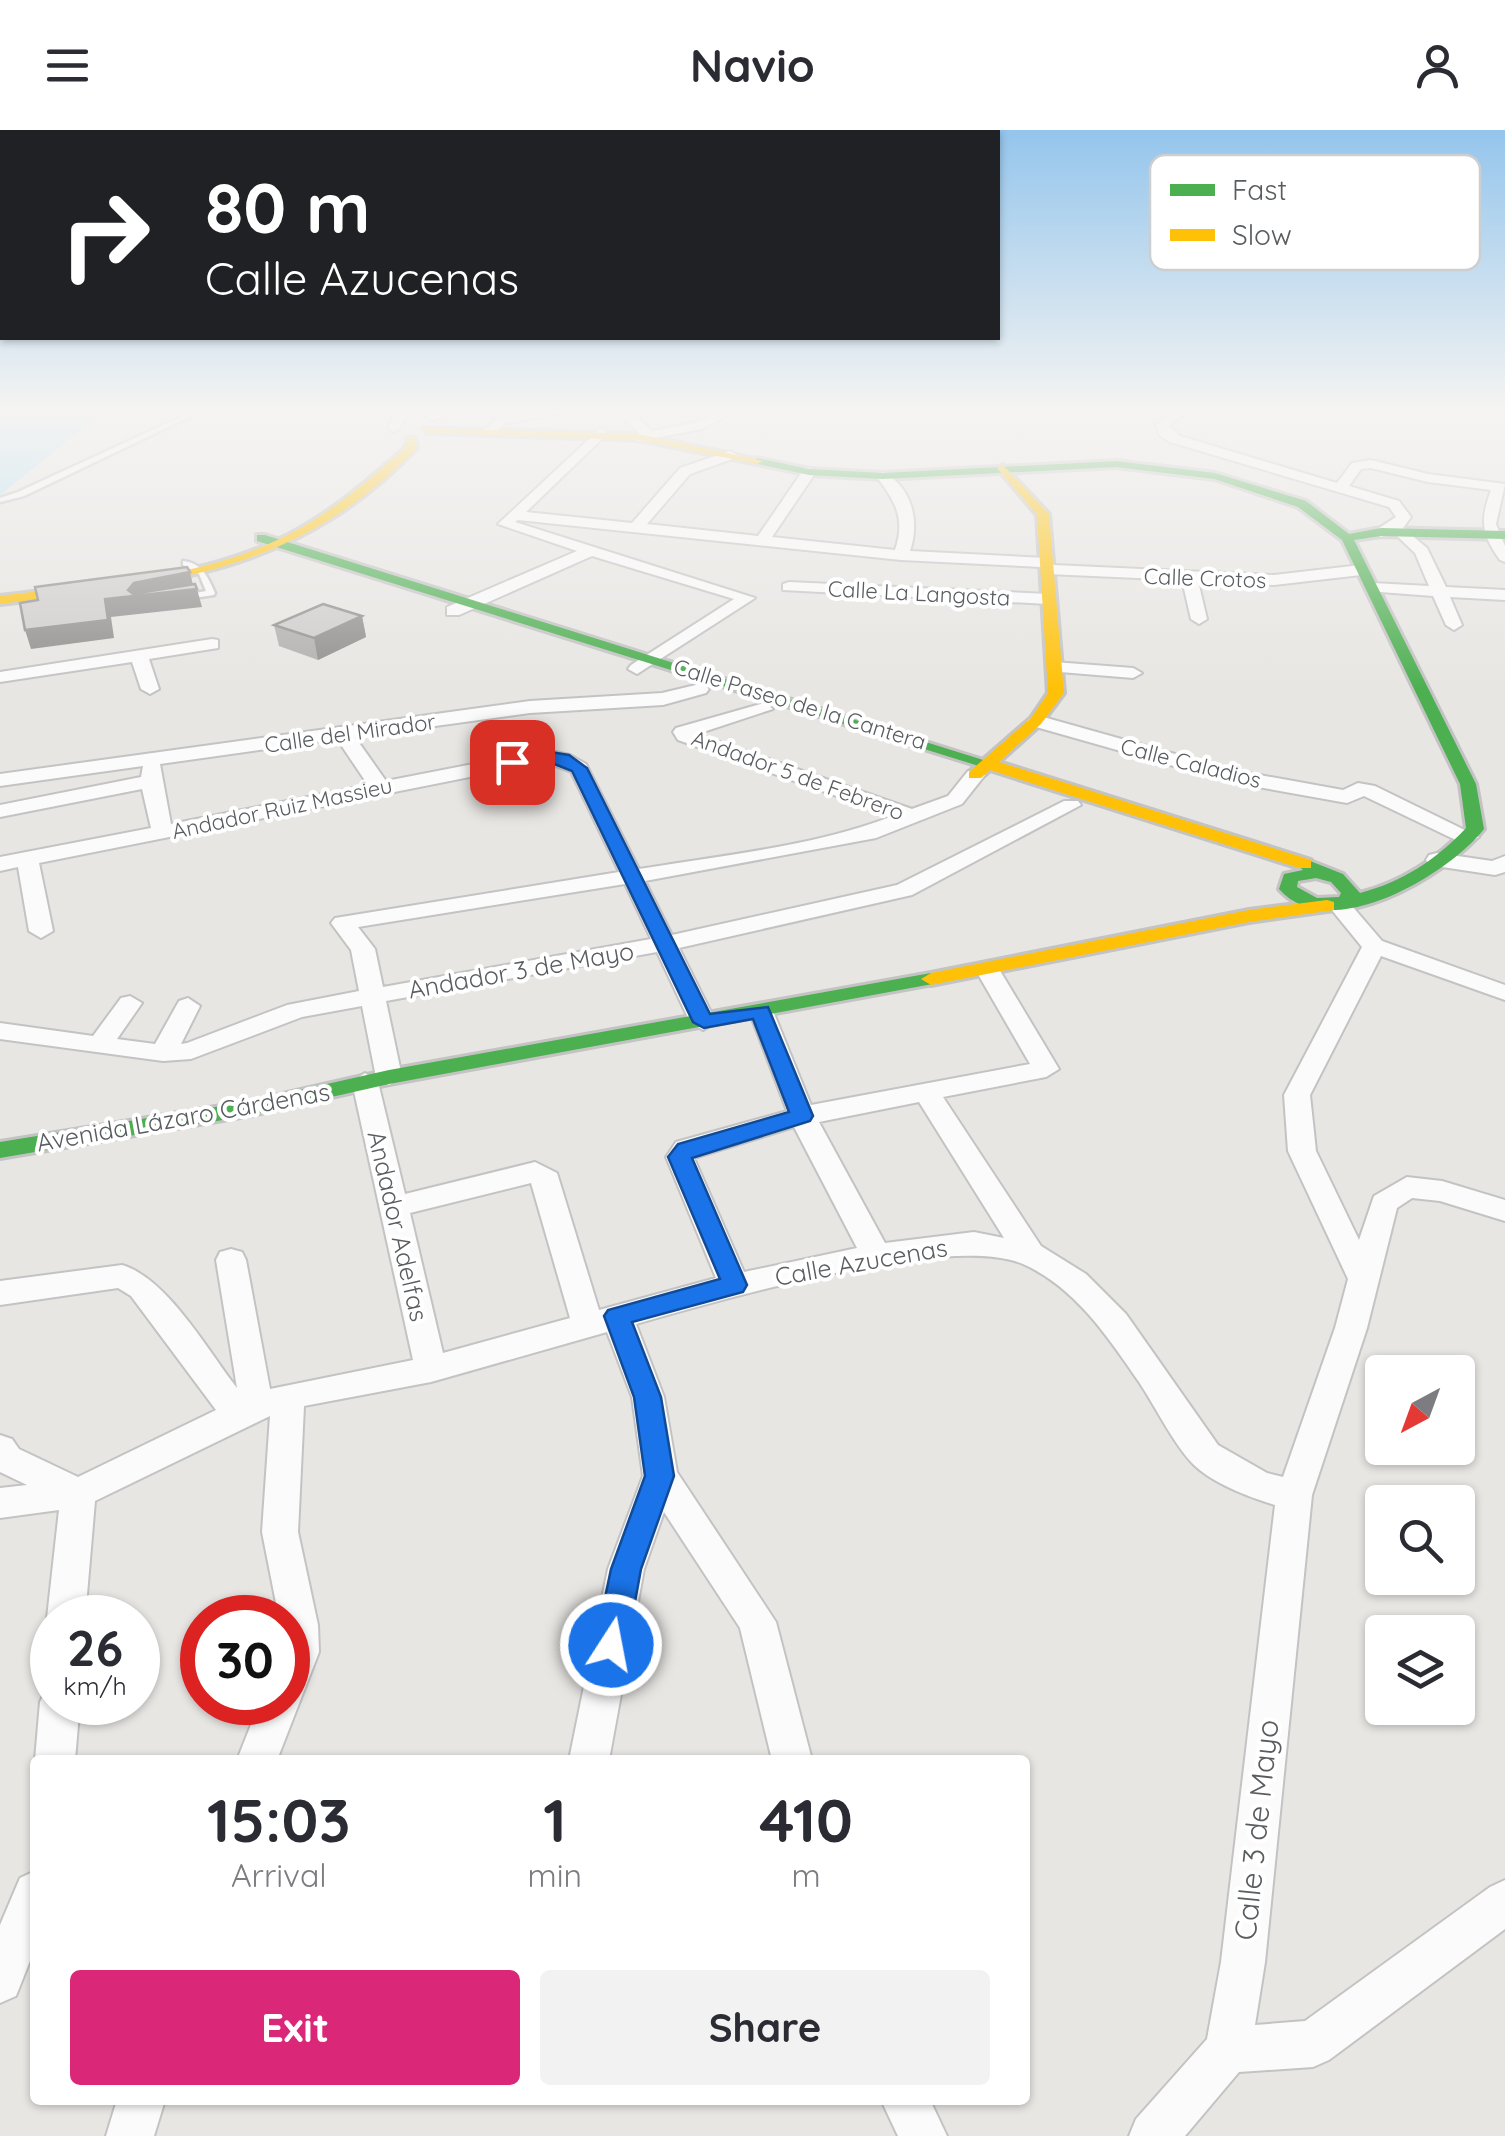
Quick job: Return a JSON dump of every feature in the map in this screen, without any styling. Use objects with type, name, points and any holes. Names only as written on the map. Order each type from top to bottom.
[{"type":"street","points":[[260,544],[323,503]]},
{"type":"street","points":[[0,600],[195,568],[326,515],[344,503]]},
{"type":"street","points":[[526,503],[506,520],[510,528],[747,598],[645,664]]},
{"type":"street","points":[[636,528],[658,503]]},
{"type":"street","points":[[763,540],[788,503]]},
{"type":"street","points":[[901,503],[909,514],[910,530],[901,555]]},
{"type":"street","points":[[704,1022],[632,876],[754,857],[868,833],[956,800],[981,769],[1036,721],[1056,693],[1043,514],[1033,503]]},
{"type":"street","points":[[1298,503],[1347,538],[1468,784],[1475,829],[1451,854]]},
{"type":"street","points":[[1390,503],[1404,518],[1391,532]]},
{"type":"street","points":[[1495,503],[1487,522],[1497,534],[1505,557]]},
{"type":"street","name":"Calle Crotos","points":[[514,514],[901,555],[1190,579],[1367,579],[1441,592],[1505,596]]},
{"type":"street","points":[[326,515],[318,538],[327,552],[350,572]]},
{"type":"street","points":[[1391,532],[1422,551],[1454,625]]},
{"type":"street","points":[[1347,538],[1391,532],[1497,534]]},
{"type":"street","name":"Calle Paseo de la Cantera","points":[[260,544],[981,769],[1071,806],[1240,858],[1303,900],[1337,897]]},
{"type":"street","points":[[462,607],[586,552]]},
{"type":"street","points":[[0,591],[195,568],[350,572]]},
{"type":"street","points":[[1190,579],[1199,619]]},
{"type":"street","name":"Calle La Langosta","points":[[790,587],[1048,599]]},
{"type":"street","points":[[0,677],[212,644]]},
{"type":"street","points":[[138,656],[150,689]]},
{"type":"street","name":"Calle Paseo de la Cantera","points":[[645,664],[700,689],[764,709],[1296,860],[1337,897]]},
{"type":"street","points":[[1054,667],[1133,672]]},
{"type":"street","name":"Calle del Mirador","points":[[0,780],[530,707],[663,699],[700,689]]},
{"type":"street","name":"Andador 5 de Febrero","points":[[764,709],[683,732],[914,818]]},
{"type":"street","name":"Calle Caladios","points":[[1036,721],[1230,776],[1347,797],[1358,788],[1380,794],[1451,854]]},
{"type":"street","points":[[344,735],[380,788]]},
{"type":"street","name":"Andador Ruiz Massieu","points":[[0,864],[544,756],[563,758],[579,768],[632,876]]},
{"type":"street","points":[[153,758],[150,781],[164,834]]},
{"type":"street","points":[[0,811],[150,781]]},
{"type":"street","name":"Andador 3 de Mayo","points":[[0,1032],[162,1052],[191,1051],[296,1010],[665,944],[904,890],[1071,806]]},
{"type":"street","points":[[1296,860],[1373,870],[1451,854],[1495,868],[1505,864]]},
{"type":"street","name":"Avenida Lázaro Cárdenas","points":[[0,1150],[252,1108],[377,1080],[986,969],[1337,897],[1378,897],[1451,854]]},
{"type":"street","points":[[27,859],[42,930]]},
{"type":"street","name":"Andador Adelfas","points":[[431,1369],[394,1207],[377,1080],[372,997],[363,949],[343,923],[632,876]]},
{"type":"street","points":[[1248,916],[1265,909],[1278,885]]},
{"type":"street","points":[[1337,897],[1374,946],[1505,993]]},
{"type":"street","points":[[1363,1278],[1302,1151],[1298,1095],[1374,946]]},
{"type":"street","points":[[734,1285],[680,1157],[686,1149],[802,1116],[1046,1069],[986,969]]},
{"type":"street","points":[[100,1044],[130,1003]]},
{"type":"street","points":[[162,1052],[188,1006]]},
{"type":"street","points":[[760,1011],[802,1116],[876,1255]]},
{"type":"street","points":[[925,1091],[1030,1254]]},
{"type":"street","points":[[394,1207],[535,1172],[547,1180],[602,1320],[648,1397],[660,1476],[757,1622],[791,1755]]},
{"type":"street","points":[[1294,1495],[1350,1328],[1384,1203],[1407,1187],[1442,1191],[1505,1212]]},
{"type":"street","name":"Calle Azucenas","points":[[0,1502],[78,1493],[261,1406],[431,1369],[734,1285],[876,1255],[974,1243],[1030,1254],[1075,1282],[1115,1322],[1206,1455],[1258,1485],[1294,1495]]},
{"type":"street","points":[[231,1260],[261,1406],[293,1595]]},
{"type":"street","points":[[0,1293],[122,1276],[142,1288],[261,1406]]},
{"type":"street","points":[[0,1449],[7,1458],[78,1493],[68,1595]]},
{"type":"street","points":[[590,1755],[626,1569],[660,1476]]},
{"type":"street","name":"Calle 3 de Mayo","points":[[1228,2050],[1243,1962],[1294,1495]]},
{"type":"street","points":[[55,1755],[58,1725]]},
{"type":"street","points":[[258,1755],[270,1725]]},
{"type":"street","points":[[1153,2136],[1228,2050],[1314,2044],[1505,1902]]},
{"type":"street","points":[[0,1980],[30,1905]]},
{"type":"street","points":[[130,2136],[140,2105]]},
{"type":"street","points":[[908,2105],[923,2136]]},
{"type":"lane","points":[[175,600],[210,594],[195,568]]},
{"type":"building","points":[[187,567],[190,572],[134,583],[128,590],[133,594],[195,584],[197,589],[105,599],[108,620],[25,630],[20,603],[38,600],[35,587]]},
{"type":"building","points":[[323,604],[362,616],[314,638],[274,625]]},
{"type":"traffic: fast","points":[[1298,503],[1347,538],[1468,784],[1475,829],[1418,877],[1385,892],[1347,901]]},
{"type":"traffic: fast","points":[[1347,538],[1381,532],[1505,535]]},
{"type":"traffic: fast","points":[[261,538],[988,764]]},
{"type":"traffic: fast","points":[[1305,864],[1337,878],[1351,892],[1347,901],[1339,903],[1302,899],[1288,889],[1290,878],[1316,872],[1337,878]]},
{"type":"traffic: fast","points":[[0,1150],[252,1108],[389,1077],[931,979]]},
{"type":"traffic: slow","points":[[0,600],[152,580],[226,563],[297,535],[346,503]]},
{"type":"traffic: slow","points":[[975,775],[1036,721],[1056,693],[1043,514],[1033,503]]},
{"type":"traffic: slow","points":[[988,764],[1305,864]]},
{"type":"traffic: slow","points":[[931,979],[1249,916],[1327,906]]},
{"type":"route","points":[[512,762],[544,756],[563,758],[579,768],[704,1022],[760,1011],[802,1116],[686,1149],[680,1157],[734,1285],[617,1316],[648,1397],[660,1476],[626,1569],[611,1645]]}]
